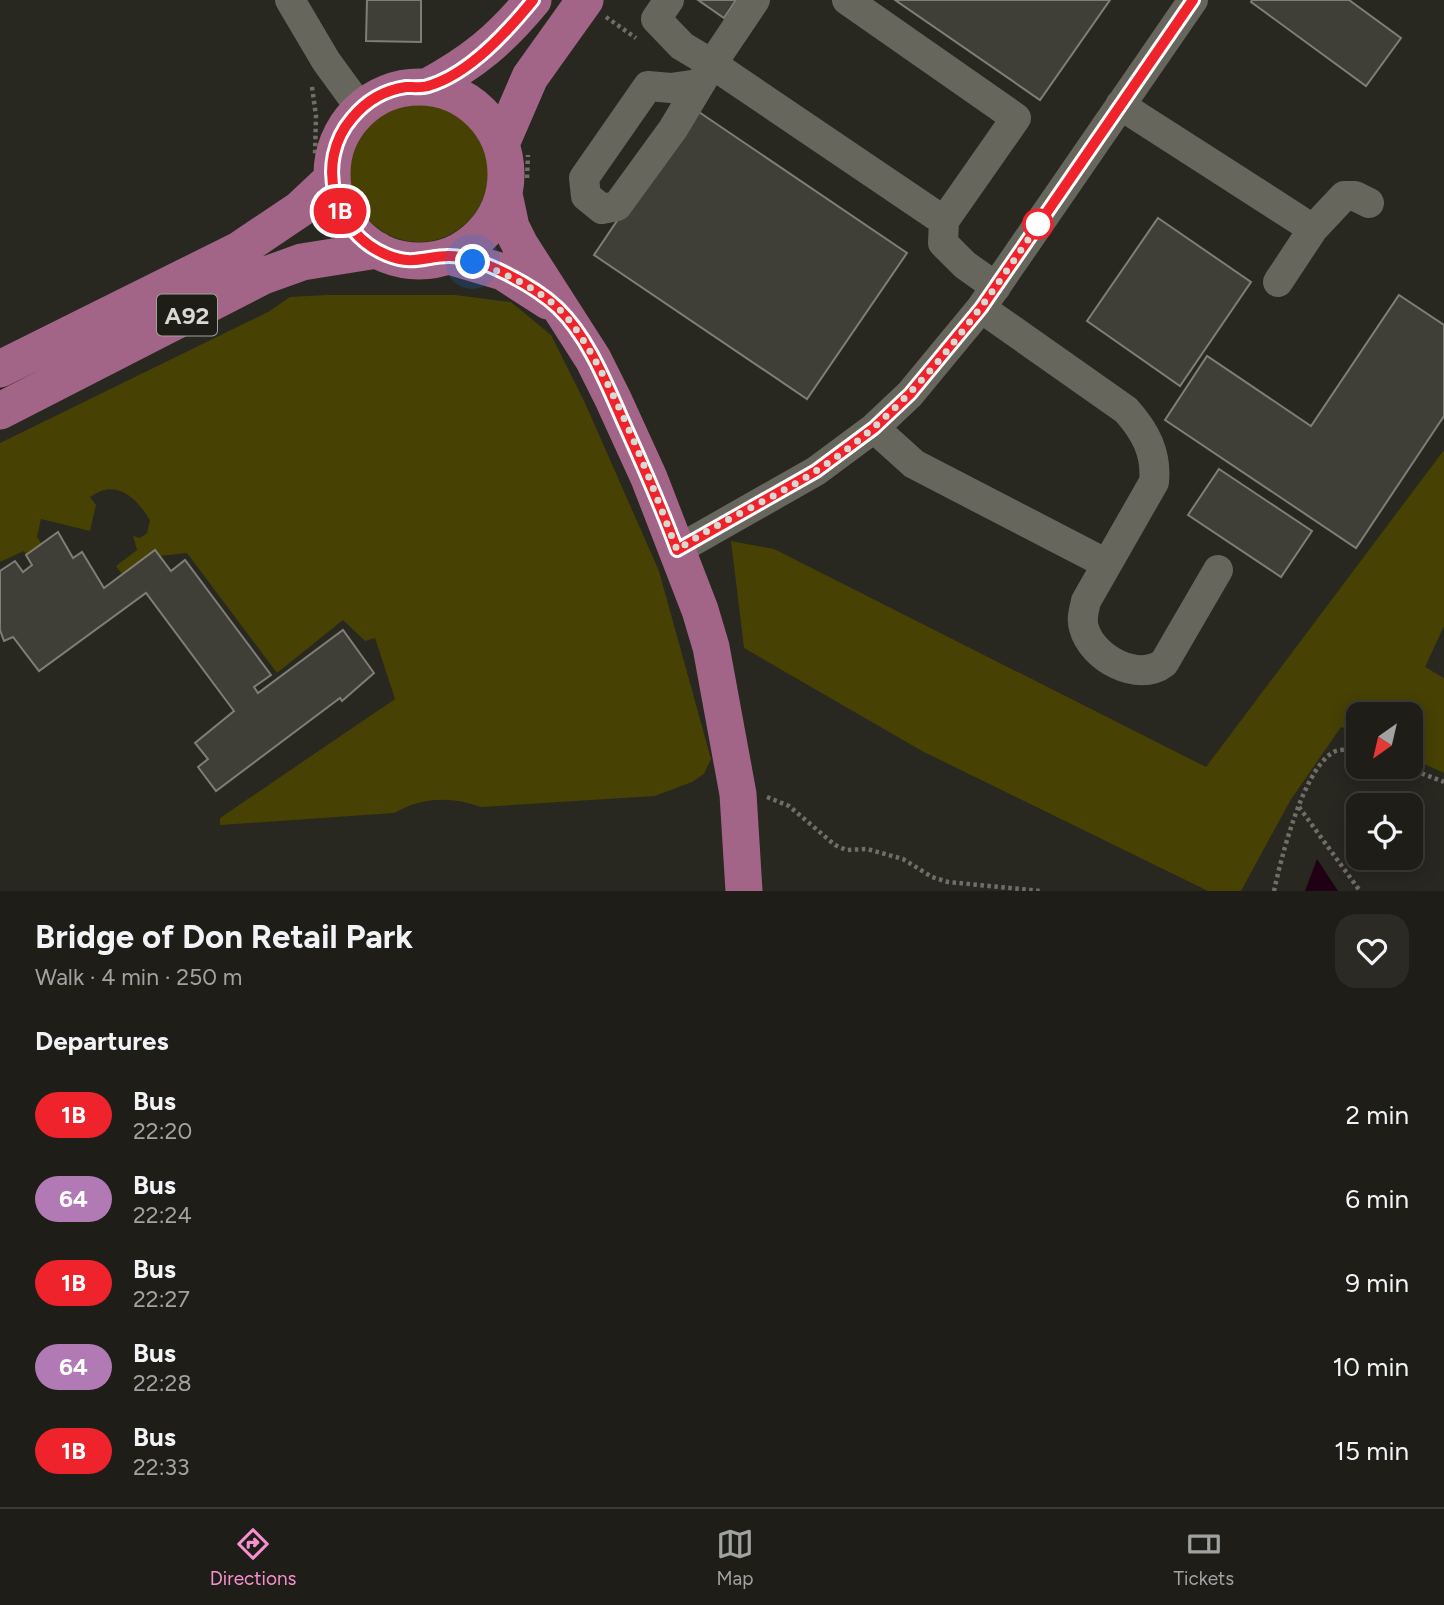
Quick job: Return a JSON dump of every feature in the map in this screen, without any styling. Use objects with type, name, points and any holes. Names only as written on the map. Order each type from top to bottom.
[{"type":"main road","name":"A92","points":[[427,87],[489,49],[533,0]]},
{"type":"main road","points":[[515,147],[530,76],[598,12]]},
{"type":"main road","name":"A92","points":[[0,369],[239,250],[300,209],[319,170],[361,108],[391,91],[427,87],[451,92],[472,104],[515,147],[506,169],[516,191],[474,242],[449,256],[412,261],[377,250],[359,237],[345,220],[319,170]]},
{"type":"main road","points":[[516,191],[511,227],[557,307],[593,359],[613,398],[677,550],[711,648],[738,794],[744,891]]},
{"type":"main road","name":"A92","points":[[0,411],[263,276],[302,262],[377,250]]},
{"type":"main road","points":[[449,256],[503,272],[557,307]]},
{"type":"street","points":[[290,0],[326,61],[361,108]]},
{"type":"street","points":[[668,0],[656,19],[705,74],[944,221]]},
{"type":"street","points":[[705,74],[755,0]]},
{"type":"street","points":[[847,0],[1016,118],[944,221],[943,243],[965,265],[989,297],[1126,410],[1141,427],[1153,458],[1154,482],[1086,601],[1082,615],[1084,630],[1092,644],[1126,669],[1142,672],[1155,670],[1164,663],[1218,570]]},
{"type":"street","points":[[677,550],[816,471],[874,428],[943,358],[989,297],[1193,0]]},
{"type":"street","points":[[1120,105],[1313,229]]},
{"type":"street","points":[[1278,282],[1313,229],[1344,196],[1355,196],[1369,203]]},
{"type":"street","points":[[874,428],[914,464],[1107,564]]},
{"type":"path","points":[[319,170],[316,116],[308,66],[326,61]]},
{"type":"path","points":[[515,147],[516,191]]},
{"type":"path","points":[[1273,891],[1286,839],[1315,772],[1332,753],[1346,750]]},
{"type":"path","points":[[1423,774],[1444,782]]},
{"type":"path","points":[[738,794],[772,797],[789,806],[835,845],[846,850],[867,849],[903,859],[932,877],[948,882],[1041,891]]},
{"type":"path","points":[[1299,806],[1360,891]]},
{"type":"shaded area","points":[[419,104],[445,110],[467,125],[482,147],[488,173],[482,199],[467,221],[445,236],[419,242],[393,236],[371,221],[356,199],[350,173],[356,147],[371,125],[393,110]]},
{"type":"shaded area","points":[[455,295],[511,302],[551,335],[585,403],[659,571],[711,759],[704,774],[692,782],[655,796],[481,807],[459,801],[437,800],[415,804],[394,813],[220,825],[220,818],[395,699],[375,638],[365,641],[343,620],[277,673],[187,553],[159,556],[155,550],[122,574],[116,566],[137,550],[133,536],[140,538],[147,533],[150,520],[132,498],[117,490],[100,491],[90,497],[96,505],[90,531],[41,519],[37,537],[42,544],[26,555],[24,551],[0,562],[0,443],[268,312],[290,297]]},
{"type":"shaded area","points":[[1444,450],[1444,626],[1425,667],[1444,678],[1444,773],[1423,763],[1423,702],[1346,702],[1346,729],[1341,727],[1290,801],[1241,891],[1208,891],[922,751],[744,648],[731,541],[774,549],[1206,767]]},
{"type":"shaded area","points":[[1317,859],[1338,891],[1305,891]]},
{"type":"building","points":[[367,0],[421,0],[421,42],[366,41]]},
{"type":"building","points":[[698,0],[736,0],[724,18]]},
{"type":"building","points":[[895,0],[1110,0],[1040,100]]},
{"type":"building","points":[[1349,0],[1401,38],[1366,86],[1251,2]]},
{"type":"building","points":[[693,108],[907,253],[807,399],[594,255]]},
{"type":"building","points":[[1158,218],[1251,282],[1180,386],[1087,321]]},
{"type":"building","points":[[1399,295],[1444,325],[1444,416],[1356,548],[1165,420],[1207,356],[1311,426]]},
{"type":"building","points":[[1219,469],[1312,531],[1281,577],[1188,515]]},
{"type":"building","points":[[58,532],[73,558],[82,552],[104,588],[155,550],[171,571],[185,560],[271,675],[254,687],[258,693],[343,630],[374,673],[342,701],[340,698],[216,791],[198,767],[208,759],[195,743],[234,711],[146,593],[39,671],[13,637],[4,641],[0,630],[0,571],[15,561],[23,572],[32,565],[26,555]]},
{"type":"bus line","name":"1B","points":[[533,0],[489,49],[463,67],[427,87],[415,86],[391,91],[361,108],[338,140],[332,166],[334,193],[338,207],[354,232],[377,250],[412,261],[449,256],[473,262],[503,272],[557,307],[574,328],[613,398],[649,478],[677,550],[816,471],[874,428],[910,394],[965,331],[1193,0]]},
{"type":"route","points":[[473,262],[503,272],[521,282],[557,307],[574,328],[613,398],[649,478],[677,550],[816,471],[874,428],[910,394],[965,331],[1042,219],[1038,224]]}]
